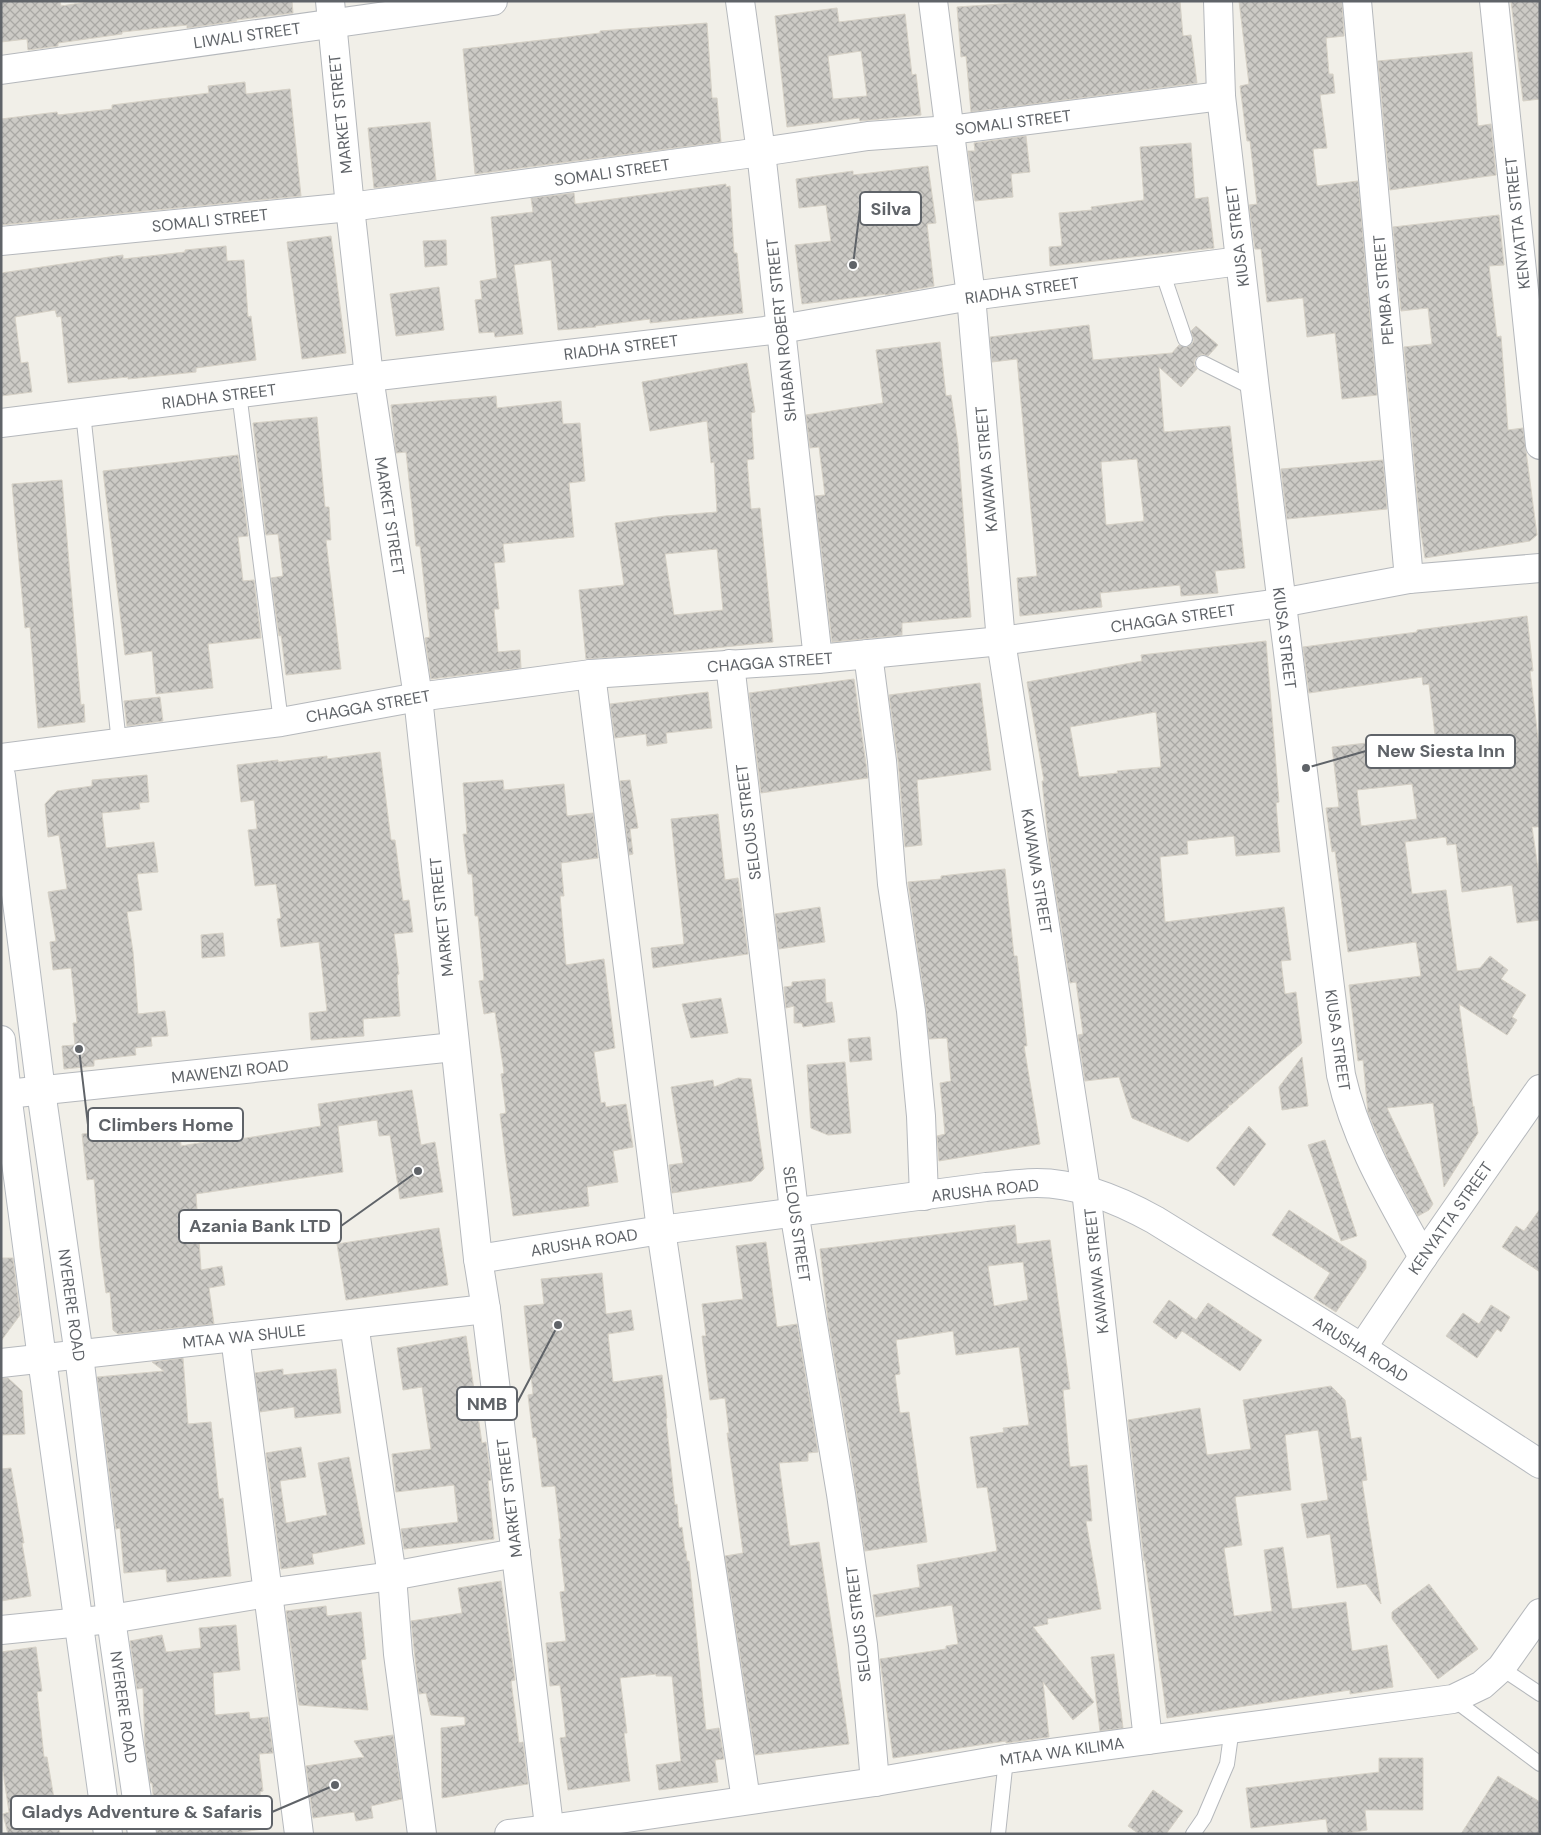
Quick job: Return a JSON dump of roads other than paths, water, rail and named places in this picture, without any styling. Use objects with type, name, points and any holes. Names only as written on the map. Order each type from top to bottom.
[{"type":"street","name":"LIWALI STREET","points":[[1,70],[330,12],[493,1]]},
{"type":"street","name":"SHABAN ROBERT STREET","points":[[740,1],[761,152],[818,659]]},
{"type":"street","name":"KAWAWA STREET","points":[[933,1],[971,296],[1001,642],[1086,1190],[1148,1740]]},
{"type":"street","name":"KIUSA STREET","points":[[1218,1],[1221,96],[1281,603],[1341,1075],[1348,1103],[1372,1165],[1423,1257]]},
{"type":"street","name":"PEMBA STREET","points":[[1357,1],[1409,579]]},
{"type":"street","name":"KENYATTA STREET","points":[[1494,1],[1540,445]]},
{"type":"street","name":"MARKET STREET","points":[[330,12],[369,377],[418,696],[478,1259],[486,1309],[550,1832]]},
{"type":"street","name":"SOMALI STREET","points":[[1,241],[350,207],[868,136],[950,130],[1221,96]]},
{"type":"street","name":"RIADHA STREET","points":[[1,424],[369,377],[781,329],[971,296],[1240,261]]},
{"type":"street","name":"CHAGGA STREET","points":[[1,758],[281,722],[418,696],[591,674],[818,659],[1001,642],[1281,603],[1409,579],[1540,568]]},
{"type":"street","points":[[868,654],[882,761],[892,884],[911,1011],[921,1116],[924,1196]]},
{"type":"street","name":"SELOUS STREET","points":[[730,664],[794,1211],[842,1494],[862,1645],[875,1782]]},
{"type":"street","points":[[591,674],[661,1230],[746,1800]]},
{"type":"street","name":"NYERERE ROAD","points":[[1,776],[4,825],[79,1354],[111,1619],[142,1834]]},
{"type":"street","name":"NYERERE ROAD","points":[[1,1040],[42,1359],[108,1834]]},
{"type":"street","name":"MAWENZI ROAD","points":[[7,1094],[454,1047]]},
{"type":"street","name":"KENYATTA STREET","points":[[1362,1348],[1540,1090]]},
{"type":"street","name":"ARUSHA ROAD","points":[[478,1259],[794,1211],[986,1187],[1037,1183],[1086,1190],[1134,1208],[1155,1220],[1362,1348],[1540,1464]]},
{"type":"street","name":"MTAA WA SHULE","points":[[1,1363],[486,1309]]},
{"type":"street","points":[[354,1324],[392,1576],[398,1654],[422,1834]]},
{"type":"street","points":[[235,1337],[299,1834]]},
{"type":"street","points":[[1,1630],[111,1619],[267,1593],[392,1576],[516,1553]]},
{"type":"street","name":"MTAA WA KILIMA","points":[[509,1834],[550,1832],[746,1800],[875,1782],[1006,1758],[1453,1699],[1482,1684],[1501,1668],[1540,1614]]},
{"type":"lane","points":[[1162,272],[1184,339]]},
{"type":"lane","points":[[1202,362],[1255,390]]},
{"type":"lane","points":[[239,393],[281,722]]},
{"type":"lane","points":[[83,413],[119,743]]},
{"type":"lane","points":[[1501,1668],[1540,1694]]},
{"type":"lane","points":[[1453,1699],[1540,1764]]},
{"type":"lane","points":[[1193,1834],[1204,1818],[1227,1764],[1232,1728]]},
{"type":"lane","points":[[998,1834],[1006,1758]]},
{"type":"place","name":"Silva","points":[[853,265]]},
{"type":"place","name":"New Siesta Inn","points":[[1306,768]]},
{"type":"place","name":"Climbers Home","points":[[79,1049]]},
{"type":"place","name":"Azania Bank LTD","points":[[418,1171]]},
{"type":"place","name":"NMB","points":[[558,1325]]},
{"type":"place","name":"Gladys Adventure & Safaris","points":[[335,1785]]}]
